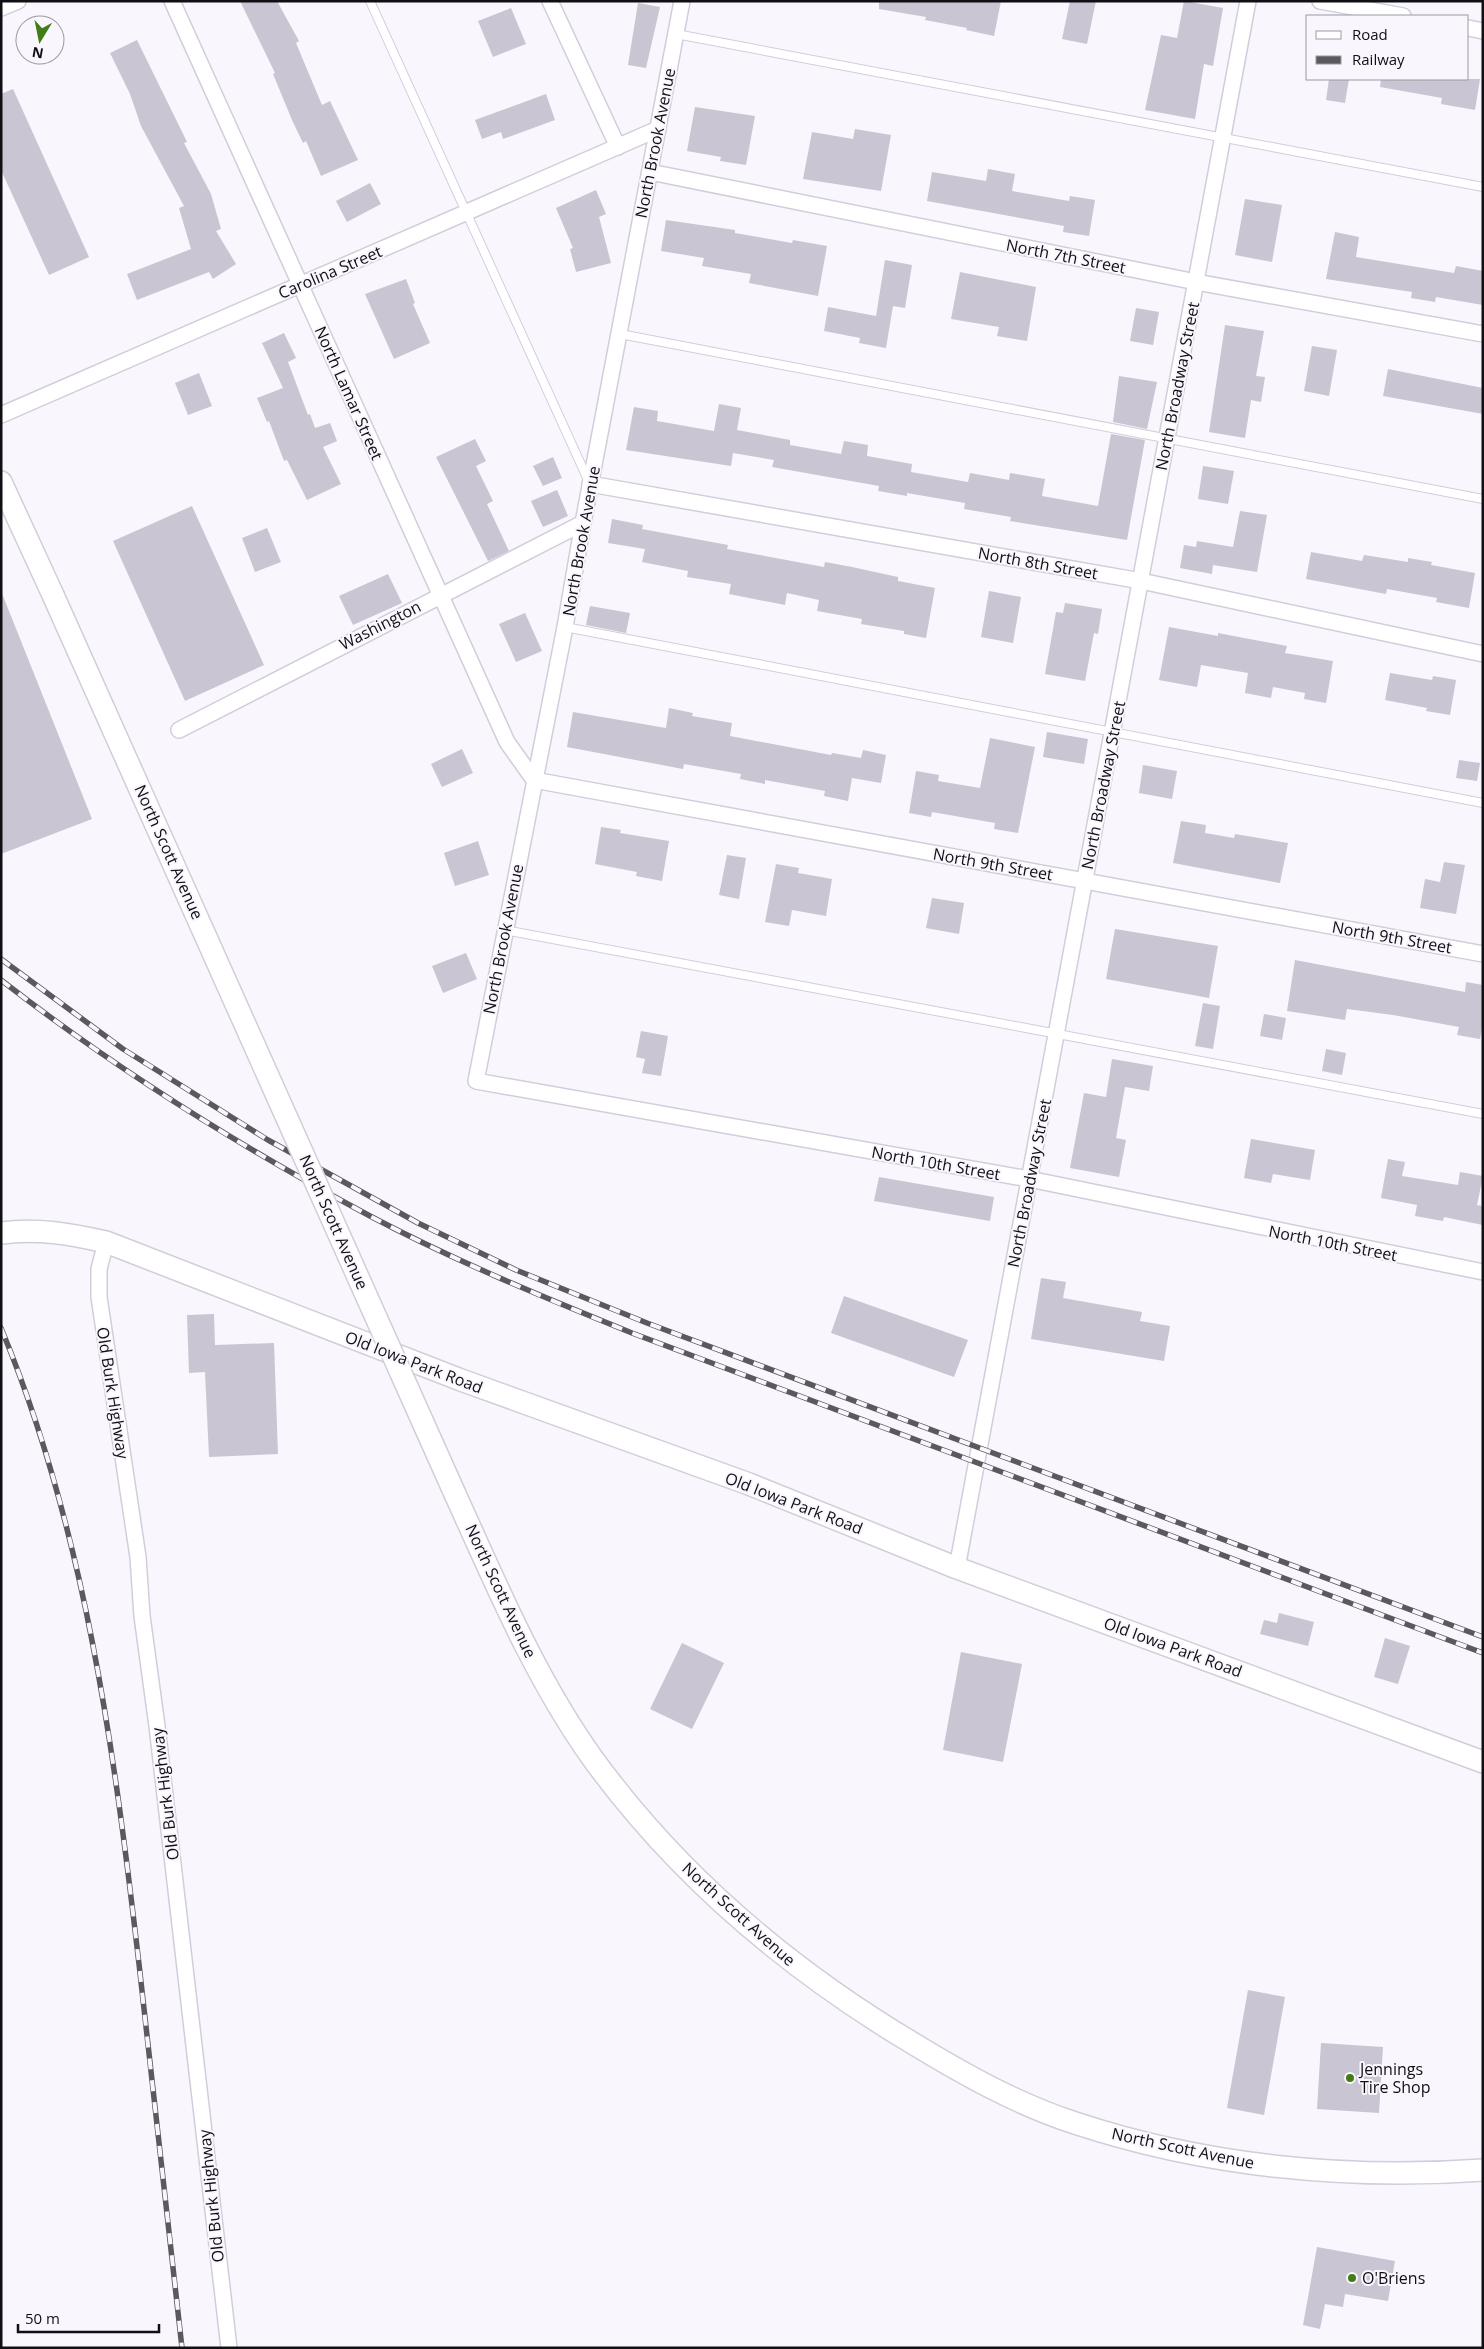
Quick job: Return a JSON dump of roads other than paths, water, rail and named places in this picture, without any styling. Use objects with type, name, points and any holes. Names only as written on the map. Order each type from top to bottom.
[{"type":"main road","name":"North Scott Avenue","points":[[1,482],[508,1612],[538,1668],[592,1757],[635,1811],[699,1882],[758,1935],[804,1972],[852,2006],[946,2064],[1031,2106],[1122,2138],[1185,2152],[1256,2164],[1355,2172],[1440,2173],[1483,2170]]},
{"type":"main road","name":"Old Iowa Park Road","points":[[1,1233],[37,1230],[56,1231],[106,1242],[461,1380],[749,1484],[957,1568],[1483,1762]]},
{"type":"street","points":[[1,8],[18,1]]},
{"type":"street","name":"North Lamar Street","points":[[172,1],[302,284],[507,742],[534,780]]},
{"type":"street","points":[[550,1],[618,147]]},
{"type":"street","name":"North Brook Avenue","points":[[476,1081],[534,780],[566,627],[590,484],[682,1]]},
{"type":"street","name":"North Broadway Street","points":[[957,1568],[1248,1]]},
{"type":"street","points":[[1320,1],[1397,15]]},
{"type":"street","points":[[1469,28],[1483,31]]},
{"type":"street","name":"Carolina Street","points":[[1,415],[658,129]]},
{"type":"street","name":"North 7th Street","points":[[650,172],[1196,282],[1483,334]]},
{"type":"street","name":"North 8th Street","points":[[590,484],[1141,581],[1483,654]]},
{"type":"street","name":"Washington","points":[[179,730],[440,594],[583,523]]},
{"type":"street","name":"North 9th Street","points":[[534,780],[1483,954]]},
{"type":"street","name":"North 10th Street","points":[[476,1081],[1029,1179],[1483,1272]]},
{"type":"street","name":"Old Burk Highway","points":[[106,1242],[99,1269],[99,1297],[138,1557],[142,1616],[157,1726],[229,2348]]},
{"type":"lane","points":[[370,1],[590,484]]},
{"type":"lane","points":[[676,34],[1483,187]]},
{"type":"lane","points":[[620,334],[1483,499]]},
{"type":"lane","points":[[566,627],[1483,803]]},
{"type":"lane","points":[[505,930],[1483,1114]]},
{"type":"railway","points":[[1,959],[123,1049],[268,1140],[418,1223],[516,1270],[647,1323],[1483,1637]]},
{"type":"railway","points":[[1,980],[89,1045],[227,1135],[370,1216],[467,1263],[632,1333],[1483,1653]]},
{"type":"railway","points":[[1,1328],[30,1405],[54,1482],[75,1561],[92,1641],[119,1802],[182,2348]]},
{"type":"place","name":"Jennings Tire Shop","points":[[1350,2078]]},
{"type":"place","name":"O'Briens","points":[[1352,2278]]}]
